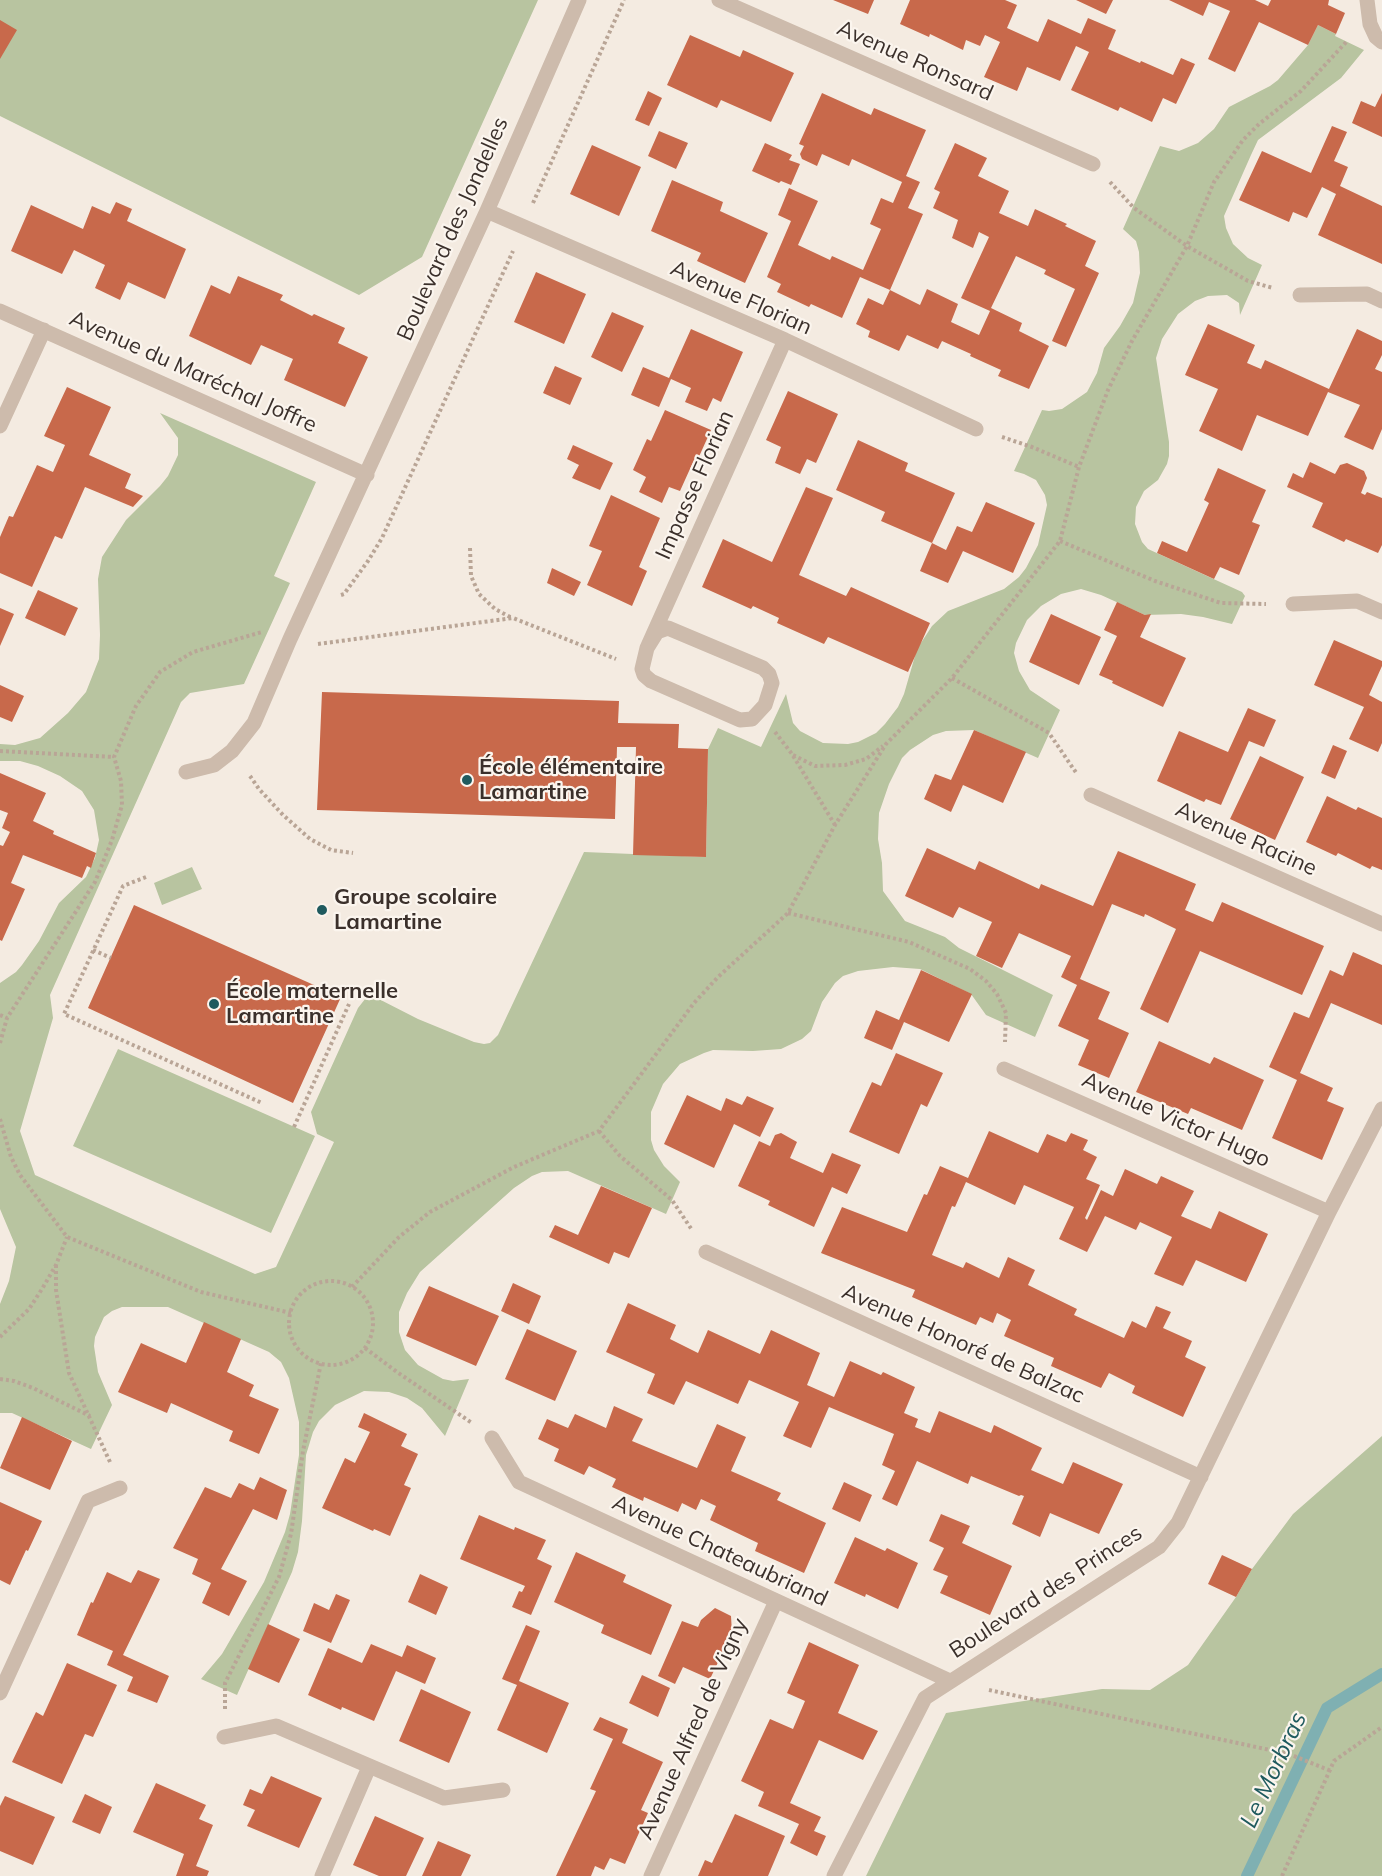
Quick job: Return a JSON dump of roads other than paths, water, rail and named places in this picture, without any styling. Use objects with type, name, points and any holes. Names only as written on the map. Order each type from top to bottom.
[{"type":"street","name":"Boulevard des Jondelles","points":[[186,772],[214,765],[232,751],[254,723],[290,639],[487,211],[579,0]]},
{"type":"street","name":"Avenue Ronsard","points":[[719,0],[1093,164]]},
{"type":"street","points":[[1367,0],[1370,24],[1376,37],[1382,42]]},
{"type":"street","name":"Avenue Florian","points":[[487,211],[785,340],[976,429]]},
{"type":"street","points":[[1300,295],[1367,294],[1382,301]]},
{"type":"street","name":"Avenue du Maréchal Joffre","points":[[0,311],[367,475]]},
{"type":"street","points":[[0,426],[44,330]]},
{"type":"street","name":"Impasse Florian","points":[[647,648],[657,633],[668,628],[763,668],[770,674],[772,683],[768,700],[760,713],[752,719],[740,720],[651,681],[644,675],[642,669],[647,648],[785,340]]},
{"type":"street","points":[[1293,604],[1357,601],[1382,612]]},
{"type":"street","name":"Avenue Racine","points":[[1091,795],[1382,924]]},
{"type":"street","name":"Avenue Victor Hugo","points":[[1004,1070],[1329,1212]]},
{"type":"street","name":"Boulevard des Princes","points":[[834,1876],[925,1698],[1159,1547],[1178,1522],[1202,1477],[1329,1212],[1382,1109]]},
{"type":"street","name":"Avenue Honoré de Balzac","points":[[706,1252],[1202,1477]]},
{"type":"street","name":"Avenue Chateaubriand","points":[[492,1438],[519,1482],[950,1681]]},
{"type":"street","points":[[0,1693],[88,1501],[120,1488]]},
{"type":"street","name":"Avenue Alfred de Vigny","points":[[651,1876],[776,1601]]},
{"type":"street","points":[[224,1737],[276,1726],[444,1798],[503,1790]]},
{"type":"street","points":[[322,1876],[369,1767]]},
{"type":"waterway","name":"Le Morbras","points":[[1247,1876],[1327,1708],[1382,1674]]},
{"type":"place","name":"École élémentaire Lamartine","points":[[467,780]]},
{"type":"place","name":"Groupe scolaire Lamartine","points":[[322,910]]},
{"type":"place","name":"École maternelle Lamartine","points":[[214,1004]]}]
